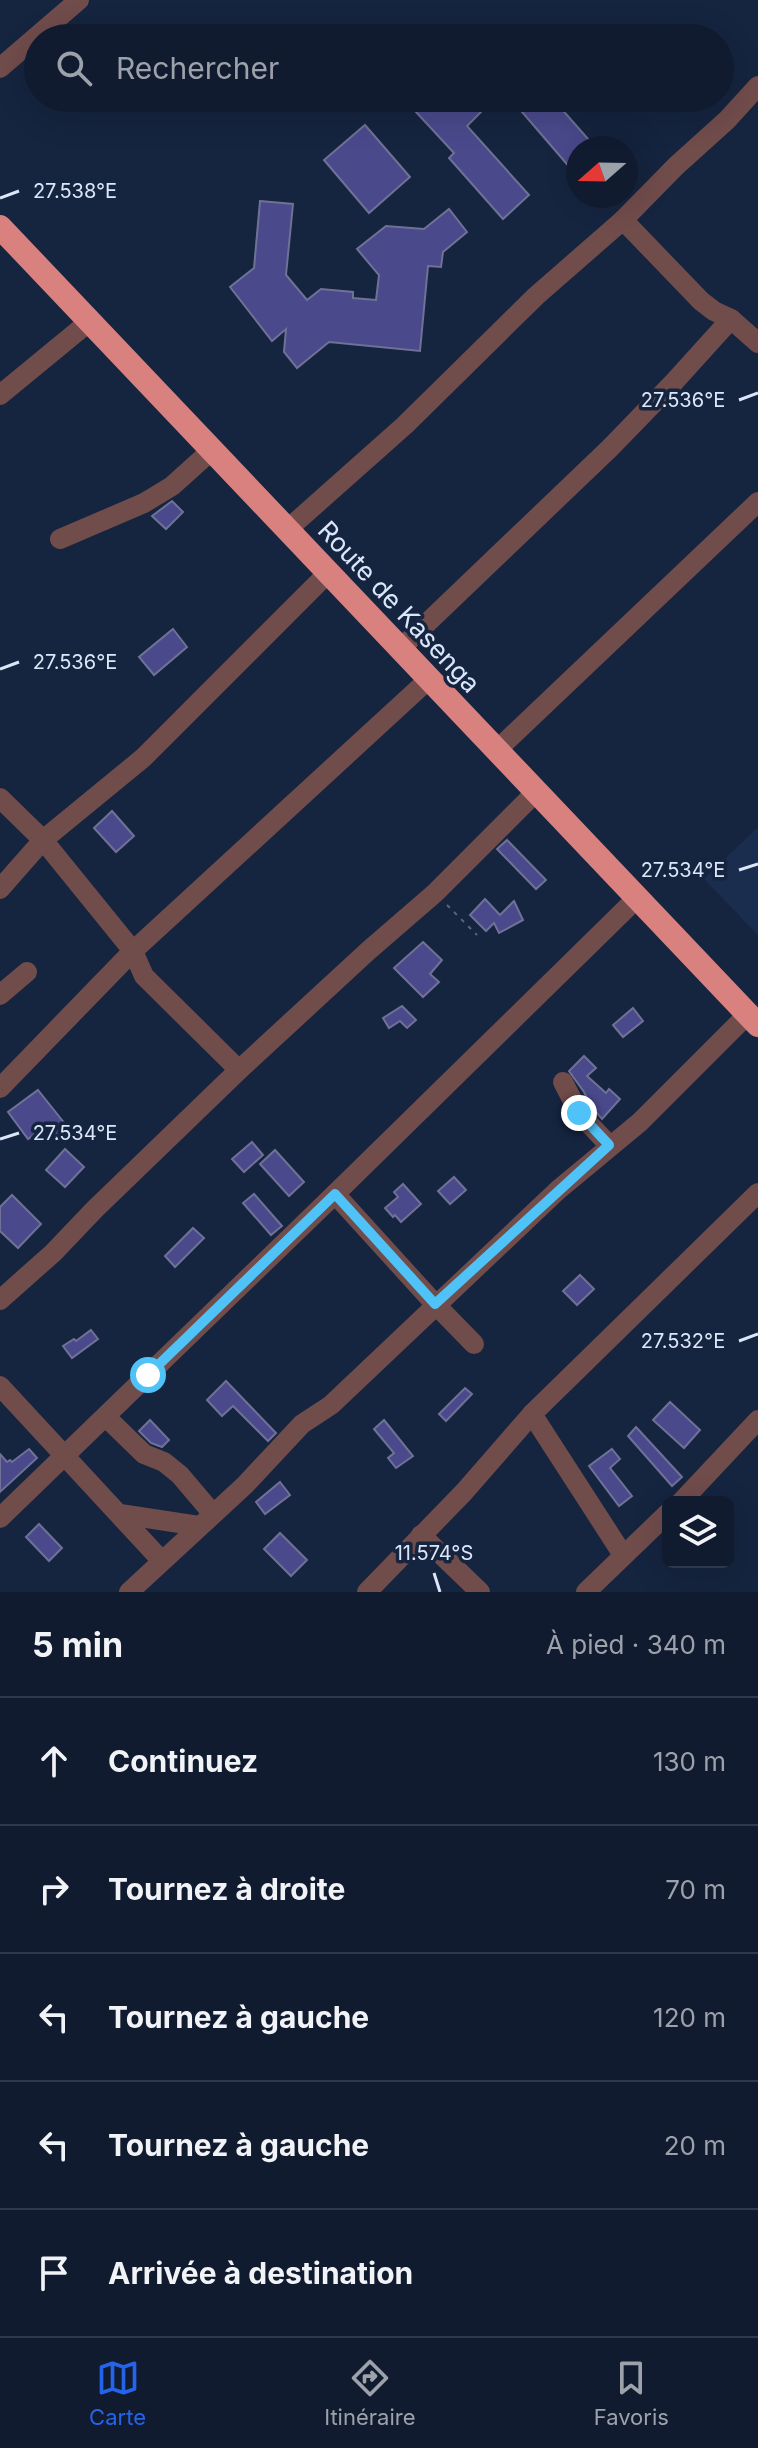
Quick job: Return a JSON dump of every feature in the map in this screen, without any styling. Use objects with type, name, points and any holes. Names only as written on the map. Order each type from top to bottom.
[{"type":"highway","name":"Route de Kasenga","points":[[4,240],[90,321],[753,1020]]},
{"type":"street","points":[[51,24],[79,0]]},
{"type":"street","points":[[0,68],[24,47]]},
{"type":"street","points":[[288,529],[405,425],[536,296],[623,220],[758,86]]},
{"type":"street","points":[[623,220],[701,301],[731,319],[758,343]]},
{"type":"street","points":[[400,649],[610,448],[731,319]]},
{"type":"street","points":[[0,395],[90,321]]},
{"type":"street","points":[[60,539],[144,503],[172,486],[212,450]]},
{"type":"street","points":[[497,750],[758,502]]},
{"type":"street","points":[[0,889],[43,840],[143,758],[328,573]]},
{"type":"street","points":[[0,1088],[133,951],[429,679]]},
{"type":"street","points":[[0,1300],[53,1253],[239,1070],[435,893],[537,791]]},
{"type":"street","points":[[0,798],[43,840],[133,951],[144,976],[239,1070]]},
{"type":"street","points":[[0,1518],[638,897]]},
{"type":"street","points":[[0,995],[27,972]]},
{"type":"street","points":[[129,1592],[245,1485],[302,1424],[331,1405],[435,1304],[609,1145],[658,1105],[700,1060],[753,1020]]},
{"type":"street","points":[[563,1082],[579,1113],[609,1145]]},
{"type":"street","points":[[367,1592],[464,1492],[532,1414],[758,1193]]},
{"type":"street","points":[[335,1194],[474,1344]]},
{"type":"street","points":[[0,1386],[161,1560]]},
{"type":"street","points":[[532,1414],[623,1555]]},
{"type":"street","points":[[106,1417],[144,1454],[164,1462],[180,1475],[206,1520]]},
{"type":"street","points":[[687,1496],[758,1420]]},
{"type":"street","points":[[120,1514],[206,1520]]},
{"type":"street","points":[[586,1592],[662,1519]]},
{"type":"street","points":[[421,1535],[480,1592]]},
{"type":"path","points":[[435,893],[477,935]]},
{"type":"shaded area","points":[[758,827],[758,935],[704,879]]},
{"type":"building","points":[[416,112],[481,112],[467,126],[529,195],[503,219],[449,158],[454,153]]},
{"type":"building","points":[[522,112],[564,112],[585,136],[566,136],[566,163]]},
{"type":"building","points":[[365,125],[410,177],[369,213],[324,160]]},
{"type":"building","points":[[260,201],[293,204],[286,275],[307,300],[321,289],[353,292],[353,298],[376,300],[379,275],[357,249],[386,226],[424,229],[449,209],[467,232],[443,252],[441,267],[428,266],[420,351],[329,342],[297,368],[284,352],[286,329],[272,341],[230,287],[254,268]]},
{"type":"building","points":[[172,501],[183,512],[166,529],[152,516]]},
{"type":"building","points":[[173,629],[187,647],[154,675],[139,657]]},
{"type":"building","points":[[112,811],[134,836],[116,852],[94,828]]},
{"type":"building","points":[[507,840],[546,880],[536,889],[497,849]]},
{"type":"building","points":[[485,899],[500,915],[514,901],[523,920],[499,933],[494,923],[486,931],[470,915]]},
{"type":"building","points":[[423,942],[442,960],[430,974],[439,982],[423,997],[394,968]]},
{"type":"building","points":[[402,1006],[416,1020],[407,1028],[400,1021],[389,1028],[383,1018]]},
{"type":"building","points":[[633,1008],[643,1021],[623,1037],[613,1025]]},
{"type":"building","points":[[584,1056],[596,1068],[587,1076],[606,1093],[609,1089],[620,1099],[602,1119],[569,1071]]},
{"type":"building","points":[[38,1090],[69,1129],[59,1139],[46,1126],[28,1139],[8,1112]]},
{"type":"building","points":[[252,1142],[263,1155],[244,1172],[232,1159]]},
{"type":"building","points":[[65,1149],[84,1167],[65,1187],[46,1170]]},
{"type":"building","points":[[275,1150],[304,1182],[289,1196],[260,1164]]},
{"type":"building","points":[[454,1177],[466,1190],[450,1204],[438,1191]]},
{"type":"building","points":[[403,1184],[421,1204],[401,1222],[385,1208],[398,1197],[394,1192]]},
{"type":"building","points":[[254,1194],[282,1226],[271,1235],[243,1203]]},
{"type":"building","points":[[12,1195],[41,1224],[18,1248],[0,1231],[0,1207]]},
{"type":"building","points":[[193,1228],[204,1238],[175,1267],[165,1256]]},
{"type":"building","points":[[580,1275],[594,1289],[577,1305],[563,1291]]},
{"type":"building","points":[[91,1330],[98,1339],[72,1358],[63,1346]]},
{"type":"building","points":[[226,1381],[276,1433],[268,1441],[233,1406],[222,1416],[207,1400]]},
{"type":"building","points":[[465,1388],[472,1394],[446,1421],[439,1414]]},
{"type":"building","points":[[670,1402],[700,1430],[684,1448],[653,1420]]},
{"type":"building","points":[[150,1420],[169,1440],[162,1447],[151,1443],[139,1431]]},
{"type":"building","points":[[384,1420],[413,1456],[396,1468],[388,1458],[394,1453],[374,1429]]},
{"type":"building","points":[[636,1427],[682,1477],[672,1486],[628,1436]]},
{"type":"building","points":[[29,1449],[37,1458],[0,1492],[0,1454],[7,1462],[12,1462]]},
{"type":"building","points":[[612,1449],[620,1459],[610,1468],[632,1496],[619,1506],[589,1466]]},
{"type":"building","points":[[280,1482],[290,1495],[265,1514],[256,1502]]},
{"type":"building","points":[[39,1524],[62,1548],[49,1561],[26,1537]]},
{"type":"building","points":[[280,1533],[307,1560],[291,1576],[264,1549]]},
{"type":"route","points":[[148,1375],[335,1194],[435,1304],[609,1145],[579,1113]]}]
